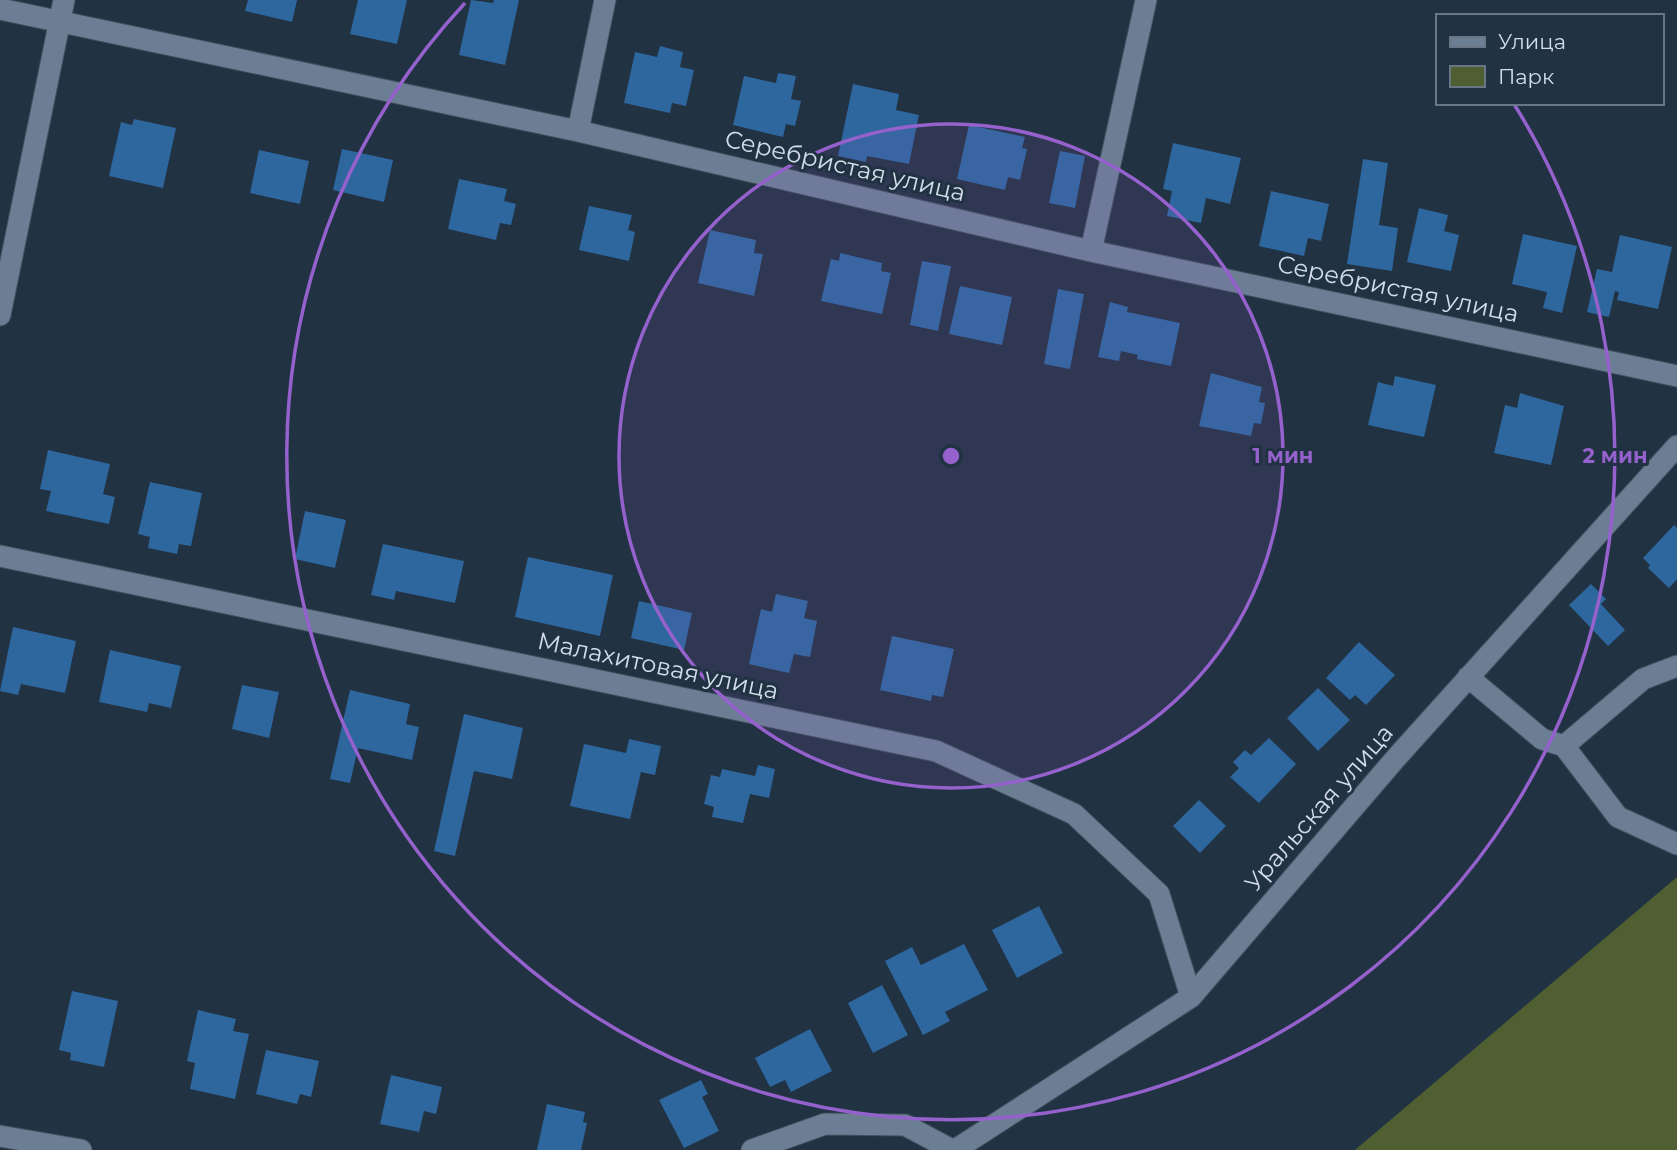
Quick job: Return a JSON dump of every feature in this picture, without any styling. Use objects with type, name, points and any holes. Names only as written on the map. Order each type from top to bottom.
[{"type":"street","points":[[0,315],[64,0]]},
{"type":"street","points":[[578,131],[605,0]]},
{"type":"street","points":[[1091,251],[1146,0]]},
{"type":"street","name":"Серебристая улица","points":[[0,9],[578,131],[1091,251],[1677,376]]},
{"type":"street","name":"Уральская улица","points":[[752,1150],[825,1124],[905,1125],[953,1150],[1191,997],[1468,677],[1677,446]]},
{"type":"street","name":"Малахитовая улица","points":[[0,556],[936,751],[1074,814],[1159,894],[1191,997]]},
{"type":"street","points":[[1564,747],[1643,680],[1677,666]]},
{"type":"street","points":[[1468,677],[1542,739],[1564,747],[1618,817],[1677,844]]},
{"type":"street","points":[[0,1136],[81,1150]]},
{"type":"green space","points":[[1677,877],[1677,1150],[1355,1150]]},
{"type":"building","points":[[248,0],[297,0],[292,22],[245,11]]},
{"type":"building","points":[[358,0],[407,0],[397,44],[350,34]]},
{"type":"building","points":[[471,0],[493,3],[494,0],[519,0],[505,65],[459,55]]},
{"type":"building","points":[[660,46],[683,52],[680,67],[694,70],[686,106],[672,103],[670,113],[624,103],[635,52],[657,57]]},
{"type":"building","points":[[778,73],[796,76],[791,99],[801,101],[795,126],[786,124],[783,137],[733,125],[744,76],[776,83]]},
{"type":"building","points":[[853,84],[899,94],[896,110],[919,115],[909,164],[867,156],[866,162],[838,156]]},
{"type":"building","points":[[134,119],[176,128],[163,188],[109,176],[121,122],[132,125]]},
{"type":"building","points":[[969,125],[1025,137],[1022,148],[1027,149],[1020,180],[1008,177],[1005,190],[957,179]]},
{"type":"building","points":[[1173,143],[1241,158],[1230,204],[1206,198],[1201,223],[1167,216],[1172,191],[1163,189]]},
{"type":"building","points":[[342,149],[393,160],[384,202],[333,190]]},
{"type":"building","points":[[259,150],[309,161],[300,204],[250,193]]},
{"type":"building","points":[[1060,151],[1085,156],[1075,208],[1049,203]]},
{"type":"building","points":[[1363,159],[1388,163],[1379,225],[1398,228],[1392,271],[1347,264]]},
{"type":"building","points":[[459,179],[507,189],[504,201],[516,204],[511,225],[500,223],[496,240],[448,229]]},
{"type":"building","points":[[1271,191],[1329,204],[1321,241],[1308,238],[1304,256],[1259,246]]},
{"type":"building","points":[[589,206],[632,215],[628,230],[635,232],[629,261],[579,250]]},
{"type":"building","points":[[1419,208],[1448,215],[1444,231],[1459,235],[1451,271],[1407,262]]},
{"type":"building","points":[[710,230],[756,240],[754,253],[763,254],[754,296],[698,283]]},
{"type":"building","points":[[1523,234],[1577,246],[1562,313],[1543,308],[1547,292],[1512,284]]},
{"type":"building","points":[[1620,235],[1672,247],[1658,309],[1617,300],[1619,292],[1615,291],[1609,317],[1587,312],[1597,269],[1612,272]]},
{"type":"building","points":[[840,253],[882,263],[881,271],[891,273],[882,314],[821,301],[831,259],[839,261]]},
{"type":"building","points":[[922,261],[951,266],[938,331],[910,325]]},
{"type":"building","points":[[960,286],[1012,297],[1002,345],[949,334]]},
{"type":"building","points":[[1058,289],[1084,294],[1070,369],[1044,364]]},
{"type":"building","points":[[1110,302],[1128,307],[1127,312],[1180,323],[1171,366],[1137,359],[1138,355],[1121,351],[1119,361],[1098,357]]},
{"type":"building","points":[[1211,373],[1262,387],[1259,402],[1265,403],[1261,424],[1254,423],[1251,436],[1199,426]]},
{"type":"building","points":[[1395,376],[1436,385],[1424,437],[1368,425],[1378,382],[1393,386]]},
{"type":"building","points":[[1520,393],[1564,406],[1551,465],[1494,453],[1505,405],[1517,408]]},
{"type":"building","points":[[48,450],[110,464],[103,494],[115,497],[109,524],[46,511],[51,491],[40,489]]},
{"type":"building","points":[[150,482],[202,493],[191,546],[179,544],[177,554],[148,548],[150,537],[138,534]]},
{"type":"building","points":[[305,511],[346,520],[335,568],[295,559]]},
{"type":"building","points":[[1674,525],[1677,528],[1677,579],[1669,588],[1648,568],[1650,565],[1643,558]]},
{"type":"building","points":[[383,544],[464,561],[455,603],[396,591],[394,600],[371,595]]},
{"type":"building","points":[[528,557],[613,575],[600,636],[515,617]]},
{"type":"building","points":[[1591,584],[1606,599],[1601,604],[1625,630],[1608,646],[1569,605]]},
{"type":"building","points":[[776,594],[808,601],[804,618],[817,621],[810,657],[794,654],[789,673],[749,664],[761,609],[772,612]]},
{"type":"building","points":[[639,601],[692,613],[684,650],[631,638]]},
{"type":"building","points":[[13,627],[76,641],[65,693],[21,684],[18,695],[0,691]]},
{"type":"building","points":[[892,636],[954,649],[943,697],[932,695],[931,701],[880,690]]},
{"type":"building","points":[[1359,642],[1395,675],[1366,705],[1355,695],[1350,700],[1326,678]]},
{"type":"building","points":[[110,650],[181,666],[171,708],[149,703],[147,712],[99,702]]},
{"type":"building","points":[[242,685],[279,692],[269,738],[232,729]]},
{"type":"building","points":[[1318,688],[1350,720],[1318,751],[1287,718]]},
{"type":"building","points":[[350,690],[410,704],[406,724],[419,727],[412,760],[358,748],[350,783],[330,779]]},
{"type":"building","points":[[464,714],[523,728],[512,779],[474,771],[455,856],[434,851]]},
{"type":"building","points":[[1269,738],[1296,764],[1259,803],[1230,777],[1239,768],[1233,762],[1245,750],[1251,755]]},
{"type":"building","points":[[629,739],[661,746],[655,775],[641,772],[630,819],[570,806],[584,744],[626,753]]},
{"type":"building","points":[[758,765],[775,769],[769,798],[750,794],[743,823],[712,817],[714,807],[704,804],[711,775],[720,777],[722,769],[755,776]]},
{"type":"building","points":[[1199,800],[1226,826],[1200,853],[1173,826]]},
{"type":"building","points":[[1039,906],[1063,953],[1017,978],[992,930]]},
{"type":"building","points":[[964,944],[988,990],[945,1012],[950,1021],[923,1035],[885,961],[912,947],[921,965]]},
{"type":"building","points":[[882,985],[908,1035],[873,1053],[848,1003]]},
{"type":"building","points":[[72,991],[118,1001],[104,1067],[70,1060],[71,1053],[59,1050]]},
{"type":"building","points":[[198,1010],[236,1019],[233,1031],[249,1034],[235,1099],[190,1089],[195,1063],[187,1061]]},
{"type":"building","points":[[810,1029],[832,1071],[791,1092],[785,1080],[770,1087],[755,1058]]},
{"type":"building","points":[[266,1050],[319,1061],[311,1097],[300,1094],[297,1104],[256,1094]]},
{"type":"building","points":[[391,1075],[442,1087],[436,1114],[424,1111],[419,1132],[380,1124]]},
{"type":"building","points":[[701,1080],[708,1094],[702,1097],[719,1131],[684,1148],[659,1100]]},
{"type":"building","points":[[547,1104],[585,1112],[583,1122],[587,1123],[581,1150],[537,1150]]}]
